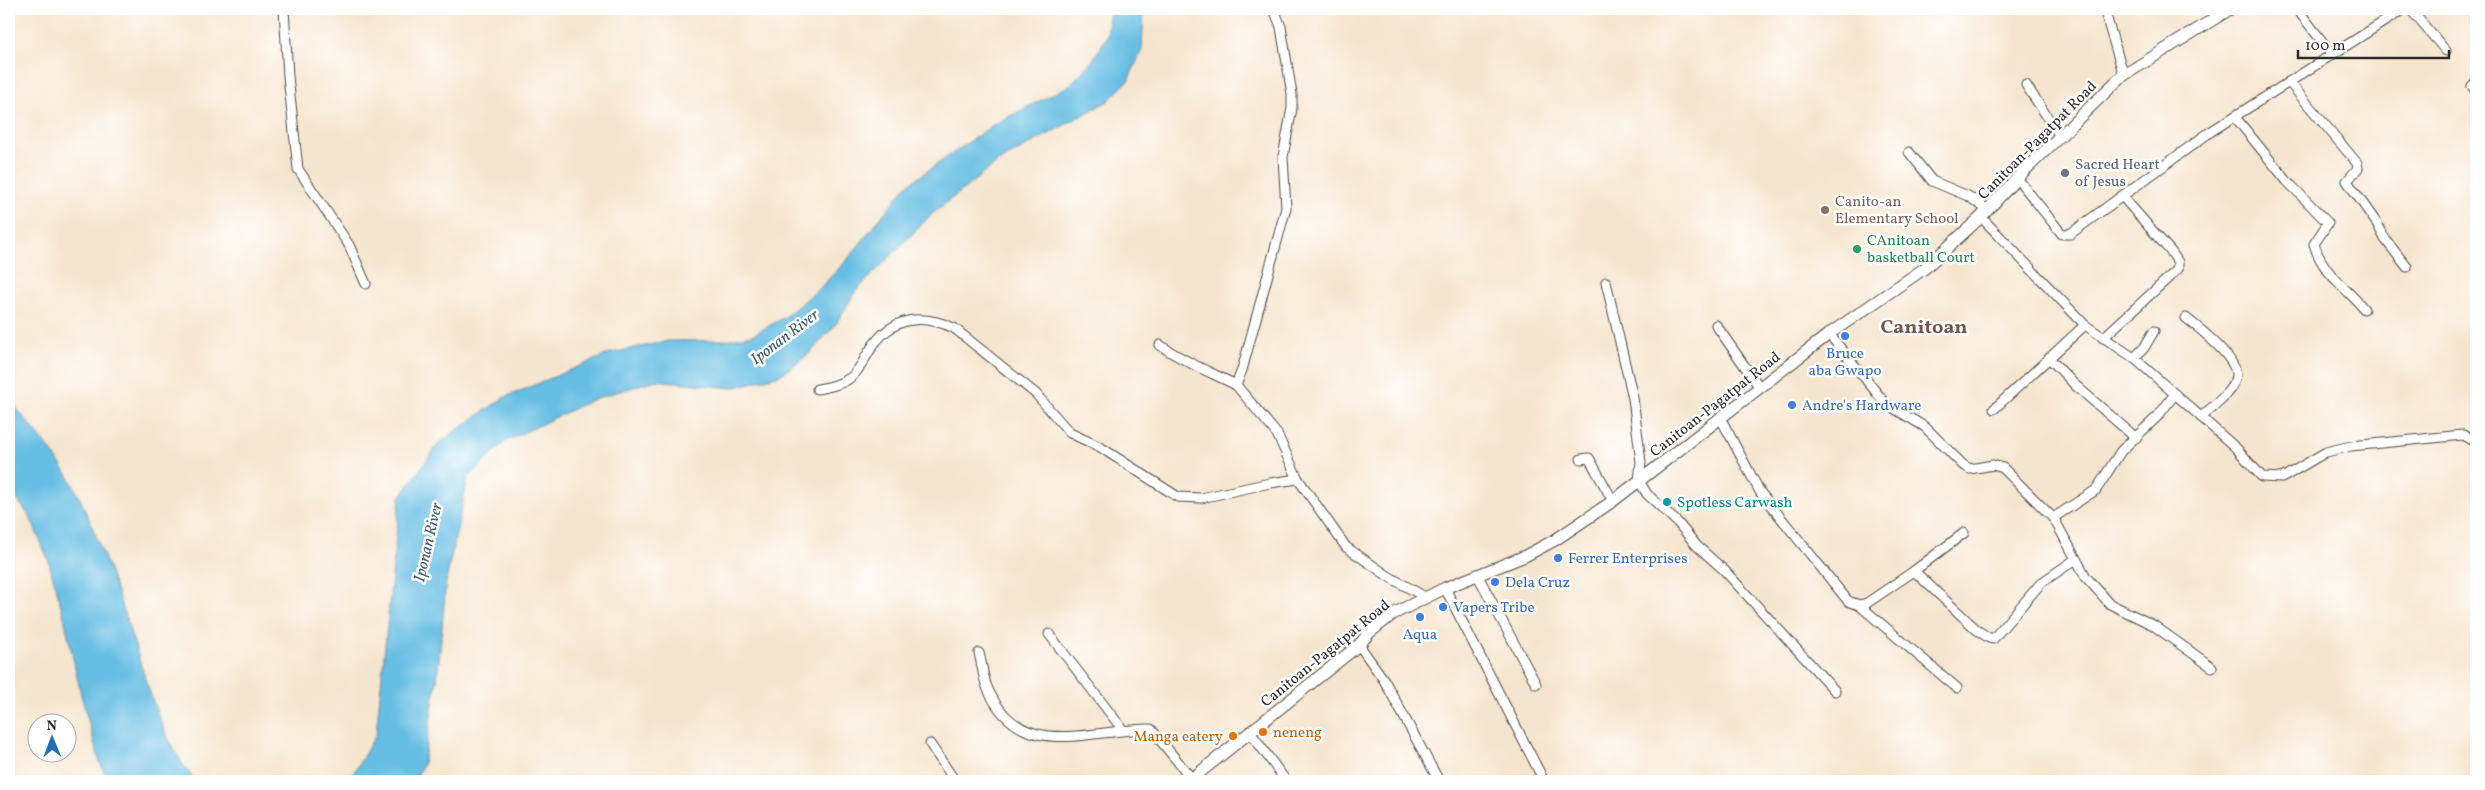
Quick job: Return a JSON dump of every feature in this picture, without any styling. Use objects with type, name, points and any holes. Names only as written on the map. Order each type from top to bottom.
[{"type":"street","points":[[284,9],[288,76],[298,169],[349,245],[366,284]]},
{"type":"street","points":[[1236,385],[1245,361],[1286,208],[1283,157],[1292,108],[1292,94],[1282,27],[1274,9]]},
{"type":"street","points":[[2104,9],[2124,76]]},
{"type":"street","name":"Canitoan-Pagatpat Road","points":[[1190,780],[1359,645],[1369,633],[1394,614],[1445,588],[1525,556],[1556,540],[1613,501],[1830,334],[1925,268],[1984,214],[2017,178],[2124,76],[2230,9]]},
{"type":"street","points":[[2297,9],[2332,54]]},
{"type":"street","points":[[2017,178],[2062,234],[2070,234],[2235,116],[2404,9]]},
{"type":"street","points":[[2410,9],[2446,51]]},
{"type":"street","points":[[2290,82],[2357,163],[2358,168],[2346,181],[2378,225],[2385,239],[2407,267]]},
{"type":"street","points":[[2476,82],[2472,86],[2476,91]]},
{"type":"street","points":[[2026,85],[2060,136]]},
{"type":"street","points":[[2235,116],[2286,181],[2328,223],[2314,244],[2317,255],[2323,267],[2364,309]]},
{"type":"street","points":[[1909,152],[1932,181],[1968,196],[2085,325],[2134,358],[2236,448],[2262,477],[2267,479],[2282,478],[2326,452],[2351,446],[2464,435],[2476,443]]},
{"type":"street","points":[[2103,338],[2178,269],[2178,262],[2172,253],[2122,196]]},
{"type":"street","points":[[1606,282],[1633,398],[1640,462],[1639,481],[1647,494],[1678,523],[1697,546],[1724,570],[1834,691]]},
{"type":"street","points":[[816,389],[843,383],[852,377],[873,345],[894,326],[914,318],[939,321],[954,328],[1036,394],[1070,433],[1100,447],[1178,497],[1201,498],[1270,482],[1298,479]]},
{"type":"street","points":[[2186,318],[2219,347],[2236,370],[2236,377],[2228,389],[2201,417]]},
{"type":"street","points":[[1716,325],[1727,338],[1760,388]]},
{"type":"street","points":[[1994,409],[2085,325]]},
{"type":"street","points":[[2134,358],[2144,348],[2154,331]]},
{"type":"street","points":[[1830,334],[1885,404],[1925,427],[1966,468],[1975,469],[1997,465],[2003,468],[2053,518],[2086,576],[2110,604],[2153,625],[2212,667]]},
{"type":"street","points":[[1160,345],[1187,363],[1204,368],[1236,385],[1282,441],[1298,479],[1346,547],[1376,569],[1425,597]]},
{"type":"street","points":[[2049,358],[2075,385],[2136,438]]},
{"type":"street","points":[[2053,518],[2096,490],[2121,451],[2158,416],[2175,394]]},
{"type":"street","points":[[1721,419],[1760,492],[1840,593],[1848,601],[1859,605],[1957,688]]},
{"type":"street","points":[[1582,460],[1589,458],[1613,501]]},
{"type":"street","points":[[1859,605],[1877,597],[1964,533]]},
{"type":"street","points":[[1914,571],[1977,630],[1988,638],[1993,639],[2041,582],[2076,559]]},
{"type":"street","points":[[1478,576],[1536,684]]},
{"type":"street","points":[[1445,588],[1544,781]]},
{"type":"street","points":[[1049,634],[1123,730]]},
{"type":"street","points":[[1359,645],[1384,680],[1440,781]]},
{"type":"street","points":[[979,653],[987,686],[994,700],[1009,720],[1024,730],[1048,737],[1150,729],[1190,780]]},
{"type":"street","points":[[1250,732],[1286,781]]},
{"type":"street","points":[[930,744],[955,781]]},
{"type":"water","name":"Iponan River","points":[[1110,9],[1144,9],[1142,50],[1128,81],[1108,101],[998,162],[932,214],[855,292],[836,324],[810,353],[780,375],[732,388],[656,380],[594,399],[506,441],[468,478],[446,581],[438,673],[423,765],[414,781],[349,781],[376,734],[400,497],[440,442],[503,398],[611,353],[668,341],[725,340],[753,335],[786,316],[819,289],[847,260],[906,186],[993,125],[1070,85],[1093,60],[1107,36]]},
{"type":"water","points":[[9,399],[58,460],[74,486],[111,574],[154,704],[172,746],[183,765],[196,781],[109,781],[100,763],[81,695],[64,617],[48,559],[30,517],[9,488]]},
{"type":"place","name":"Sacred Heart of Jesus","points":[[2065,173]]},
{"type":"place","name":"Canito-an Elementary School","points":[[1825,210]]},
{"type":"place","name":"CAnitoan basketball Court","points":[[1857,249]]},
{"type":"place","name":"Bruce aba Gwapo","points":[[1845,336]]},
{"type":"place","name":"Andre's Hardware","points":[[1792,405]]},
{"type":"place","name":"Spotless Carwash","points":[[1667,502]]},
{"type":"place","name":"Ferrer Enterprises","points":[[1558,558]]},
{"type":"place","name":"Dela Cruz","points":[[1495,582]]},
{"type":"place","name":"Vapers Tribe","points":[[1443,607]]},
{"type":"place","name":"Aqua","points":[[1420,617]]},
{"type":"place","name":"neneng","points":[[1263,732]]},
{"type":"place","name":"Manga eatery","points":[[1233,736]]},
{"type":"district","name":"Canitoan","points":[[1924,326]]}]
